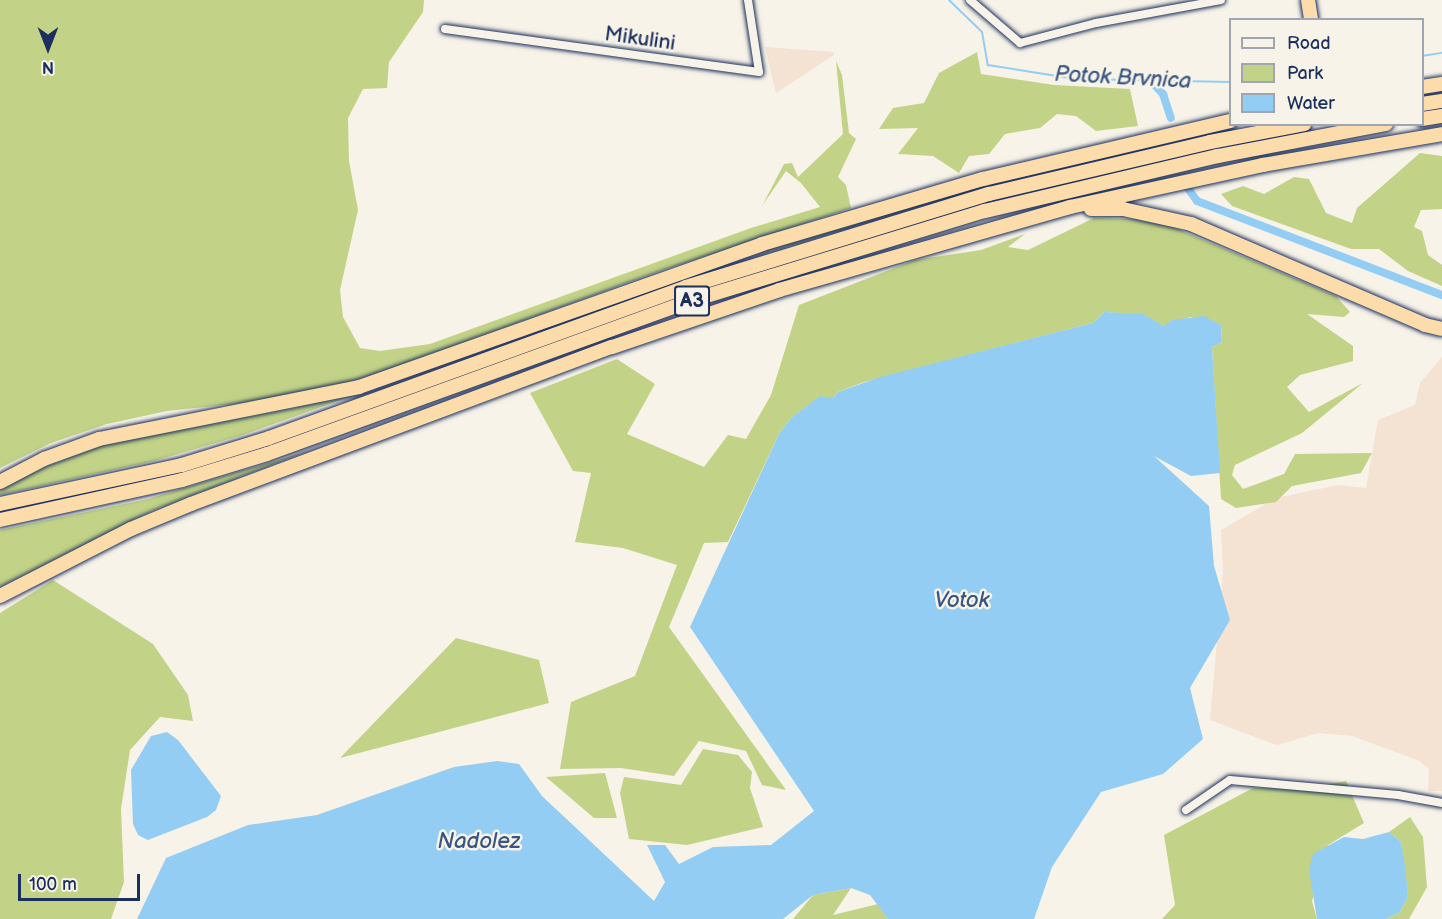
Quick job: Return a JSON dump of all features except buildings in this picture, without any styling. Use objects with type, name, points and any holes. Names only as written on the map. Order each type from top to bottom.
[{"type":"highway","points":[[1308,0],[1311,18]]},
{"type":"highway","points":[[1424,87],[1442,84]]},
{"type":"highway","points":[[1424,104],[1442,101]]},
{"type":"highway","points":[[1424,119],[1442,116]]},
{"type":"highway","points":[[0,482],[24,469],[99,439],[153,425],[272,407],[359,387],[762,244],[983,179],[1229,120]]},
{"type":"highway","name":"A3","points":[[0,504],[182,465],[269,438],[727,273],[978,198],[1134,159],[1294,126]]},
{"type":"highway","name":"A3","points":[[0,520],[172,483],[256,458],[690,301],[985,211],[1218,156],[1376,126]]},
{"type":"highway","points":[[0,596],[73,557],[190,504],[612,347],[779,290],[1038,215],[1217,174],[1442,134]]},
{"type":"highway","points":[[1038,215],[1123,209],[1191,224],[1425,326],[1442,329]]},
{"type":"highway","points":[[0,607],[64,569],[73,557]]},
{"type":"street","name":"Mikulini","points":[[445,29],[759,72],[748,0]]},
{"type":"street","points":[[970,0],[1020,43],[1096,23],[1221,0]]},
{"type":"street","points":[[1186,810],[1230,780],[1398,795],[1440,803]]},
{"type":"shaded area","points":[[765,47],[834,52],[834,55],[776,93]]},
{"type":"shaded area","points":[[1442,357],[1442,791],[1428,791],[1429,769],[1420,761],[1352,736],[1318,733],[1277,745],[1210,720],[1223,573],[1221,530],[1276,498],[1338,485],[1366,488],[1378,420],[1415,405],[1420,383]]},
{"type":"green space","points":[[0,0],[424,0],[423,12],[389,62],[387,88],[363,89],[348,118],[349,161],[358,210],[340,290],[343,317],[360,348],[380,351],[430,344],[751,228],[820,207],[801,183],[786,171],[762,206],[784,164],[792,163],[798,177],[843,134],[836,61],[842,75],[849,133],[856,139],[838,177],[846,185],[851,208],[657,272],[368,377],[278,399],[167,411],[107,424],[51,443],[0,468]]},
{"type":"green space","points":[[977,52],[981,74],[1054,85],[1130,89],[1138,126],[1096,131],[1076,116],[1057,114],[1040,128],[1005,134],[989,154],[969,156],[959,173],[933,156],[898,154],[918,128],[879,129],[893,108],[924,103],[939,73]]},
{"type":"green space","points":[[1420,153],[1442,156],[1442,209],[1421,210],[1414,227],[1422,231],[1428,255],[1442,265],[1442,286],[1408,271],[1379,249],[1351,249],[1232,206],[1221,194],[1243,186],[1264,194],[1294,177],[1309,179],[1326,213],[1352,223],[1357,208]]},
{"type":"green space","points":[[1038,172],[704,270],[243,435],[154,461],[0,495],[0,489],[27,474],[102,445],[295,408],[359,392],[761,249],[912,204]]},
{"type":"green space","points":[[1094,218],[1140,219],[1175,228],[1336,296],[1350,312],[1344,317],[1307,314],[1353,346],[1353,361],[1300,375],[1287,387],[1309,412],[1363,383],[1302,433],[1235,465],[1232,475],[1243,489],[1284,474],[1295,454],[1372,453],[1361,473],[1292,486],[1276,502],[1236,508],[1221,499],[1212,347],[1222,342],[1221,325],[1190,317],[1164,326],[1143,315],[1104,312],[1093,323],[864,382],[838,392],[833,398],[810,404],[791,418],[779,434],[728,542],[704,543],[669,627],[786,790],[762,785],[746,751],[699,741],[674,776],[621,768],[560,769],[571,702],[635,676],[677,565],[623,548],[575,542],[591,473],[573,471],[530,393],[617,359],[655,384],[627,434],[704,467],[728,435],[746,439],[771,395],[799,305],[915,260],[981,250],[1025,234],[1008,247],[1028,250]]},
{"type":"green space","points":[[311,450],[152,511],[0,587],[0,530],[148,499]]},
{"type":"green space","points":[[53,580],[153,644],[188,695],[193,721],[160,717],[130,750],[121,809],[124,882],[111,919],[0,919],[0,613]]},
{"type":"green space","points":[[456,638],[539,660],[549,703],[340,758]]},
{"type":"green space","points":[[703,749],[738,755],[752,772],[750,788],[763,827],[687,845],[629,839],[620,793],[624,777],[681,785]]},
{"type":"green space","points":[[605,773],[617,818],[594,818],[546,777]]},
{"type":"green space","points":[[1346,781],[1364,823],[1328,845],[1312,901],[1317,919],[1162,919],[1175,905],[1164,835],[1253,788],[1304,789]]},
{"type":"green space","points":[[1410,817],[1423,837],[1427,887],[1409,919],[1386,919],[1400,912],[1408,896],[1401,842],[1389,832]]},
{"type":"green space","points":[[851,888],[833,915],[878,904],[888,919],[793,919],[813,895]]},
{"type":"water","name":"Votok","points":[[1104,312],[1143,314],[1164,326],[1172,320],[1204,316],[1221,325],[1222,342],[1212,347],[1220,473],[1191,476],[1154,456],[1209,506],[1214,566],[1230,620],[1190,688],[1203,739],[1163,774],[1101,792],[1052,867],[1034,919],[888,919],[870,895],[851,888],[813,895],[783,919],[137,919],[166,858],[248,825],[317,815],[454,767],[497,761],[519,764],[542,796],[654,901],[665,882],[647,845],[665,845],[679,864],[713,847],[771,845],[814,811],[690,627],[779,434],[791,418],[820,396],[833,398],[838,392],[880,377],[1093,323]]},
{"type":"water","points":[[167,732],[178,740],[221,796],[216,810],[207,817],[148,840],[138,835],[133,824],[131,770],[151,736]]},
{"type":"water","points":[[1389,832],[1401,842],[1405,865],[1408,896],[1400,912],[1386,919],[1317,919],[1309,870],[1313,854],[1344,837],[1363,839]]},
{"type":"waterway","name":"Potok Brvnica","points":[[949,0],[982,32],[988,65],[1076,79],[1229,82]]},
{"type":"waterway","name":"Potok Brvnica","points":[[1424,56],[1442,53]]},
{"type":"waterway","points":[[1149,79],[1163,94],[1171,118]]},
{"type":"waterway","points":[[1187,187],[1197,201],[1442,295]]},
{"type":"water label","name":"Nadolez","points":[[479,842]]}]
